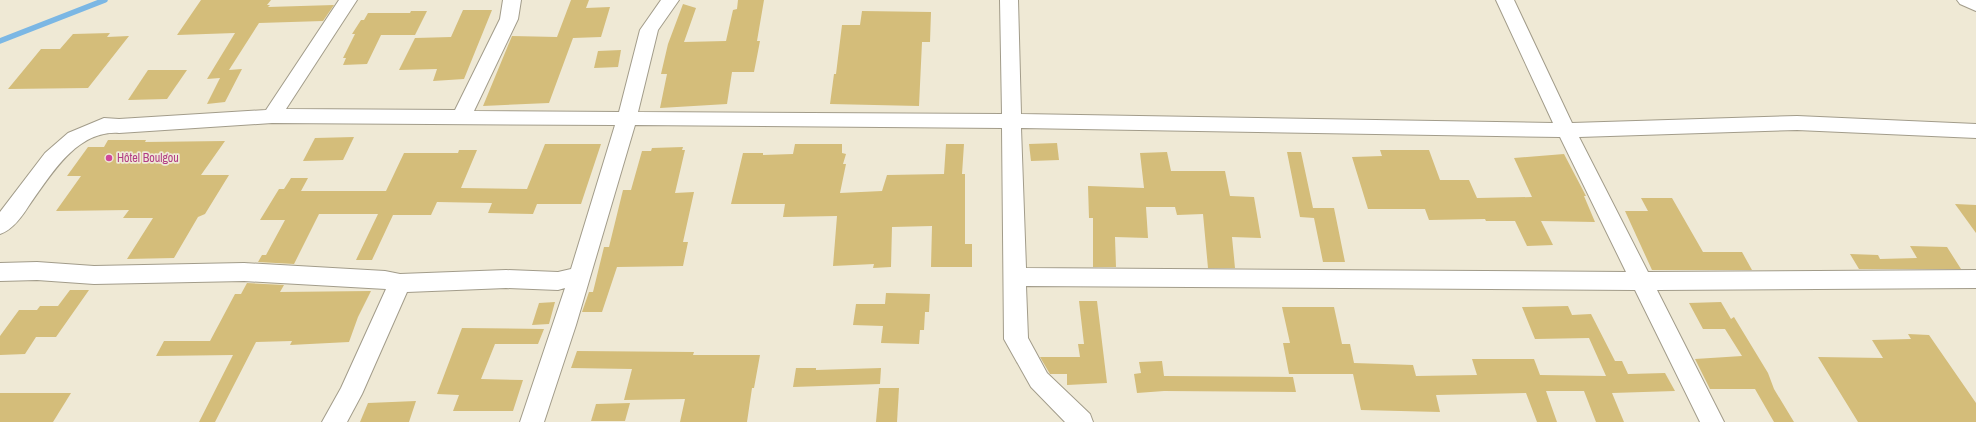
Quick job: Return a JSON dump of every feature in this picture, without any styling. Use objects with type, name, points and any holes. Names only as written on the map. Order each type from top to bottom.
[{"type":"street","points":[[272,116],[348,0]]},
{"type":"street","points":[[461,118],[509,18],[512,0]]},
{"type":"street","points":[[532,422],[627,119],[649,30],[670,0]]},
{"type":"street","points":[[1009,0],[1010,121],[1016,339],[1039,380],[1081,422]]},
{"type":"street","points":[[1505,0],[1566,130],[1712,422]]},
{"type":"street","points":[[1966,0],[1976,5]]},
{"type":"street","points":[[0,226],[15,210],[52,158],[75,138],[104,125],[119,126],[272,116],[1010,121],[1566,130],[1680,128],[1797,122],[1976,131]]},
{"type":"street","points":[[0,272],[37,271],[94,275],[244,272],[385,280],[400,283],[506,279],[558,281],[579,276]]},
{"type":"street","points":[[1014,277],[1642,281],[1976,279]]},
{"type":"street","points":[[334,422],[350,394],[400,283]]},
{"type":"building","points":[[201,0],[271,0],[267,5],[270,5],[268,7],[334,5],[323,21],[259,23],[229,70],[242,69],[225,102],[207,104],[220,78],[207,79],[235,33],[177,35]]},
{"type":"building","points":[[571,0],[589,0],[586,8],[610,7],[601,37],[573,38],[549,103],[483,106],[512,36],[557,37]]},
{"type":"building","points":[[738,0],[764,0],[757,41],[760,41],[754,72],[732,72],[727,104],[660,108],[667,74],[661,74],[668,44],[683,4],[696,8],[684,42],[726,41],[733,10],[737,9]]},
{"type":"building","points":[[463,10],[492,10],[464,79],[433,81],[437,69],[399,70],[415,38],[451,37]]},
{"type":"building","points":[[411,11],[427,11],[415,35],[381,35],[367,64],[343,65],[346,58],[343,58],[355,34],[352,34],[361,20],[364,20],[368,13],[410,13]]},
{"type":"building","points":[[862,11],[931,12],[930,42],[922,42],[919,106],[830,104],[834,74],[836,74],[842,25],[860,25]]},
{"type":"building","points":[[110,33],[107,37],[129,36],[88,88],[8,89],[41,49],[60,49],[73,34]]},
{"type":"building","points":[[621,50],[618,67],[594,68],[598,51]]},
{"type":"building","points":[[148,70],[187,70],[167,99],[128,100]]},
{"type":"building","points":[[354,137],[343,160],[303,161],[315,138]]},
{"type":"building","points":[[108,140],[146,140],[145,142],[225,141],[201,175],[229,175],[205,214],[198,217],[174,258],[127,259],[153,218],[123,218],[129,210],[56,211],[81,176],[67,176],[88,147],[104,147]]},
{"type":"building","points":[[1057,143],[1059,160],[1031,161],[1029,144]]},
{"type":"building","points":[[545,144],[601,144],[581,204],[537,204],[533,214],[488,213],[492,203],[437,202],[431,215],[393,215],[372,260],[356,260],[378,214],[319,214],[294,264],[258,262],[262,255],[266,255],[285,220],[260,220],[279,189],[284,189],[291,178],[308,178],[301,191],[386,191],[404,153],[458,153],[459,150],[477,150],[461,188],[527,189]]},
{"type":"building","points":[[795,144],[842,144],[842,153],[846,154],[843,164],[846,164],[840,193],[882,191],[887,175],[944,174],[946,144],[964,144],[962,174],[965,174],[965,244],[972,244],[972,267],[931,267],[932,226],[892,227],[891,267],[873,268],[874,264],[833,266],[837,216],[783,217],[785,204],[731,204],[743,153],[763,153],[763,155],[793,154]]},
{"type":"building","points":[[683,147],[682,150],[685,150],[675,193],[694,192],[683,242],[688,242],[683,266],[617,267],[602,312],[582,312],[589,292],[593,292],[604,247],[609,247],[623,190],[631,190],[642,151],[651,151],[652,148]]},
{"type":"building","points":[[1380,150],[1429,150],[1440,180],[1469,180],[1477,198],[1532,197],[1514,158],[1564,154],[1586,196],[1584,196],[1595,222],[1541,221],[1553,245],[1527,246],[1515,221],[1486,221],[1485,219],[1429,220],[1425,209],[1368,209],[1352,157],[1382,156]]},
{"type":"building","points":[[1167,152],[1171,171],[1225,171],[1230,196],[1254,197],[1261,238],[1232,237],[1235,268],[1208,268],[1203,214],[1177,215],[1175,207],[1146,207],[1148,238],[1115,237],[1116,267],[1093,267],[1093,218],[1089,218],[1088,186],[1144,188],[1140,153]]},
{"type":"building","points":[[1287,152],[1301,152],[1313,208],[1334,208],[1345,262],[1323,262],[1314,218],[1300,217]]},
{"type":"building","points":[[1641,198],[1672,198],[1703,252],[1742,252],[1752,270],[1652,270],[1625,211],[1648,211]]},
{"type":"building","points":[[1955,204],[1976,205],[1976,233]]},
{"type":"building","points":[[1910,246],[1947,247],[1961,269],[1859,269],[1850,254],[1878,255],[1880,259],[1917,258]]},
{"type":"building","points":[[247,283],[284,285],[280,292],[371,291],[358,317],[349,342],[290,345],[292,341],[256,342],[215,422],[199,422],[233,355],[156,356],[164,341],[210,341],[235,294],[241,294]]},
{"type":"building","points":[[70,290],[89,290],[56,337],[36,337],[25,354],[0,355],[0,336],[19,310],[37,310],[40,306],[58,306]]},
{"type":"building","points":[[886,293],[930,294],[929,312],[925,312],[924,330],[920,330],[919,344],[881,343],[883,326],[853,325],[856,304],[885,304]]},
{"type":"building","points":[[1079,301],[1097,301],[1107,383],[1067,385],[1067,374],[1050,374],[1040,357],[1080,357],[1078,344],[1084,344]]},
{"type":"building","points":[[555,302],[549,324],[532,325],[539,303]]},
{"type":"building","points":[[1721,302],[1731,319],[1734,317],[1768,373],[1774,389],[1794,422],[1774,422],[1755,389],[1710,389],[1695,359],[1742,356],[1725,329],[1703,329],[1689,303]]},
{"type":"building","points":[[1568,306],[1572,315],[1591,314],[1615,361],[1622,361],[1628,374],[1665,373],[1675,391],[1612,393],[1624,422],[1596,422],[1584,391],[1546,391],[1557,422],[1537,422],[1526,393],[1436,395],[1440,412],[1361,410],[1353,374],[1289,374],[1283,343],[1290,343],[1282,307],[1334,307],[1342,344],[1350,344],[1354,363],[1413,365],[1416,376],[1477,375],[1472,359],[1534,359],[1540,375],[1606,376],[1589,338],[1535,339],[1522,307]]},
{"type":"building","points":[[462,328],[544,329],[538,344],[495,344],[481,379],[523,380],[513,411],[453,411],[459,395],[437,394]]},
{"type":"building","points":[[1908,334],[1929,335],[1976,403],[1976,422],[1858,422],[1818,357],[1883,358],[1872,340],[1911,339]]},
{"type":"building","points":[[577,351],[694,352],[693,355],[760,355],[754,388],[752,388],[747,422],[680,422],[685,399],[624,400],[632,369],[571,368]]},
{"type":"building","points":[[1162,361],[1164,376],[1293,377],[1296,392],[1164,391],[1137,393],[1134,374],[1141,373],[1139,362]]},
{"type":"building","points":[[796,368],[816,368],[816,370],[881,368],[880,384],[793,387]]},
{"type":"building","points":[[879,388],[899,388],[897,422],[876,422]]},
{"type":"building","points":[[0,393],[71,393],[53,422],[0,422]]},
{"type":"building","points":[[416,401],[409,422],[360,422],[368,403]]},
{"type":"building","points":[[630,403],[625,421],[591,421],[596,404]]},
{"type":"waterway","points":[[0,41],[105,0]]},
{"type":"place","name":"Hôtel Boulgou","points":[[109,158]]}]
